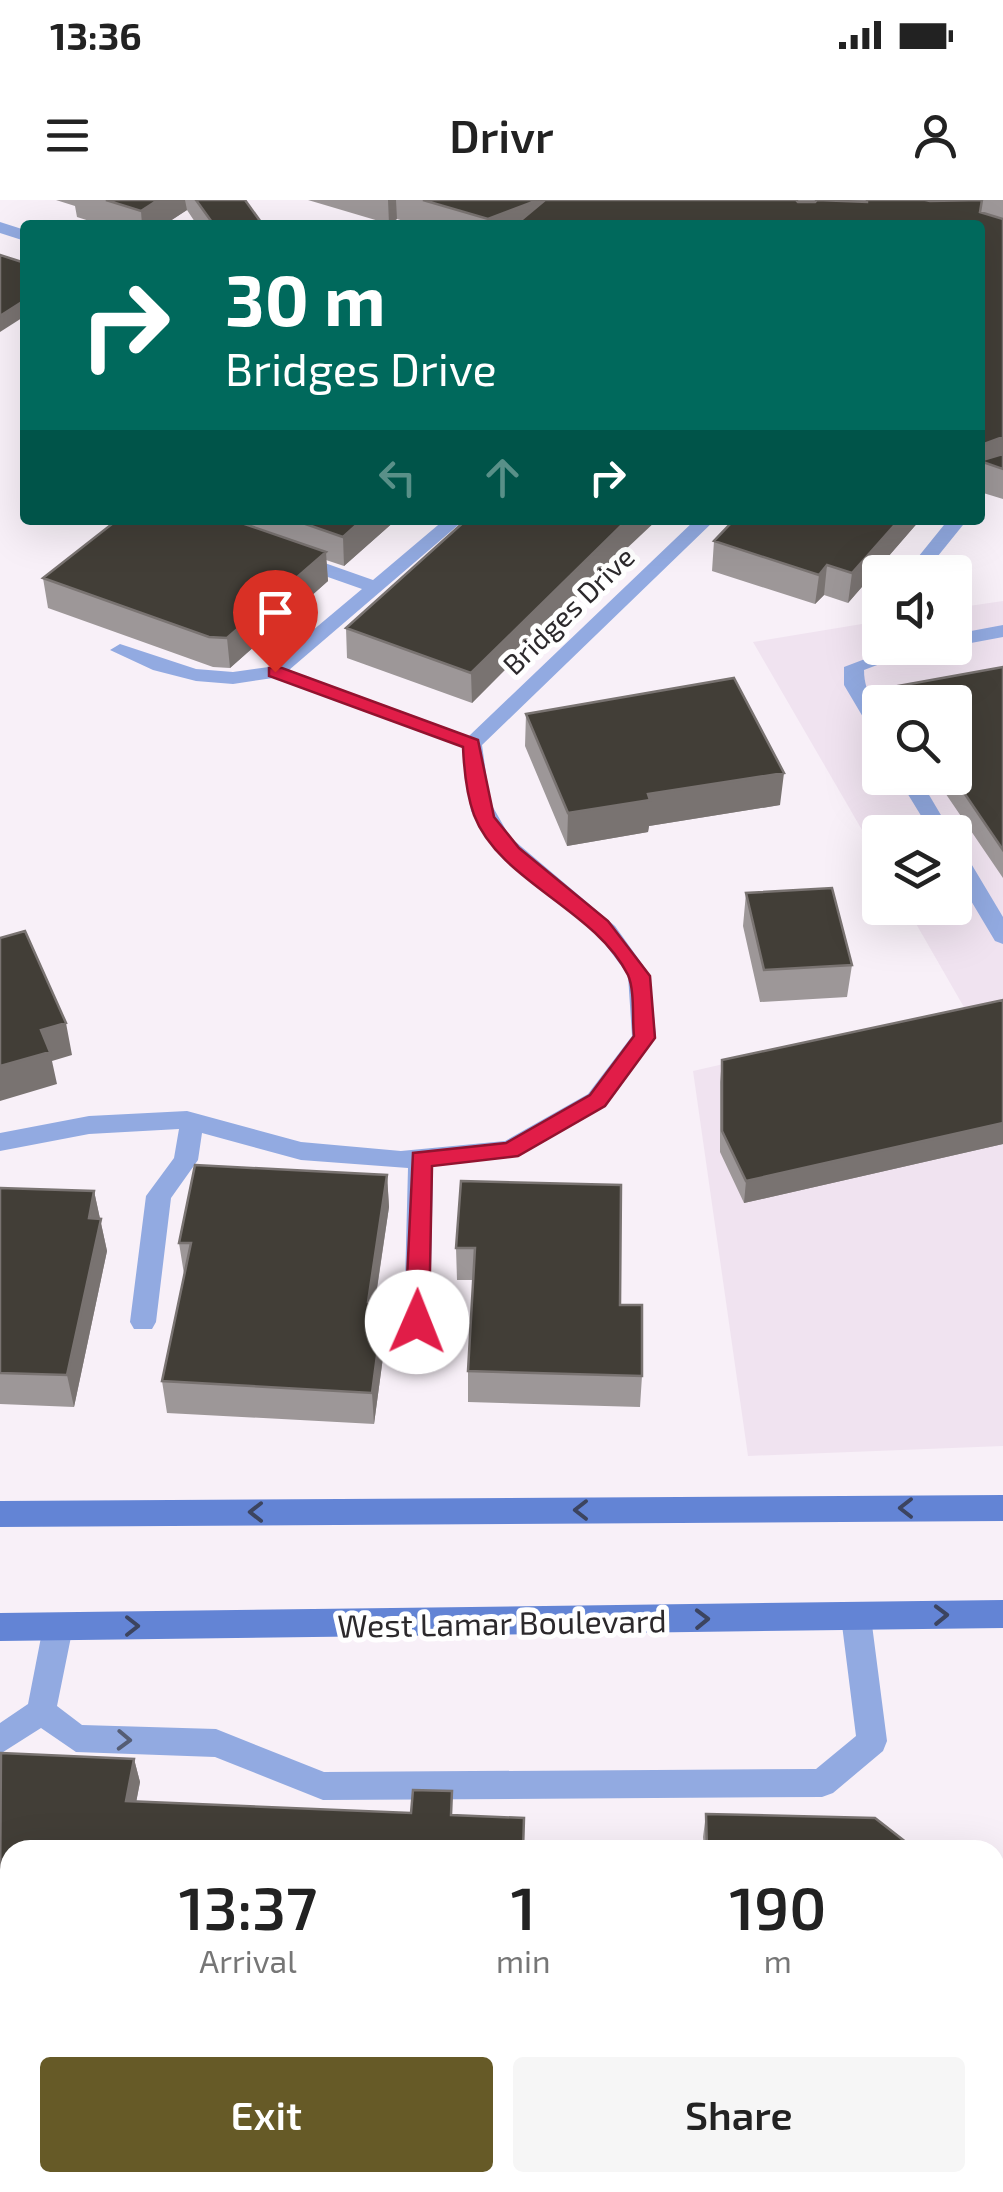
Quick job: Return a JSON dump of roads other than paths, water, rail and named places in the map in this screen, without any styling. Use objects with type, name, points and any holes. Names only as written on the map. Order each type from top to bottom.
[{"type":"main road","points":[[0,1514],[1003,1508]]},
{"type":"main road","name":"West Lamar Boulevard","points":[[0,1627],[1003,1614]]},
{"type":"lane","points":[[120,650],[194,678],[232,681],[275,672],[449,525]]},
{"type":"lane","name":"Bridges Drive","points":[[472,744],[701,525]]},
{"type":"lane","points":[[928,555],[954,525]]},
{"type":"lane","points":[[272,551],[376,587]]},
{"type":"lane","points":[[972,637],[1003,631]]},
{"type":"lane","points":[[862,664],[854,667],[854,686],[862,700]]},
{"type":"lane","points":[[0,1142],[89,1125],[192,1121],[301,1151],[421,1159],[510,1150],[597,1100],[644,1038],[640,976],[601,926],[512,853],[485,818],[475,785],[472,744],[275,672]]},
{"type":"lane","points":[[972,884],[1003,936]]},
{"type":"lane","points":[[144,1322],[159,1196],[186,1160],[192,1121]]},
{"type":"lane","points":[[417,1322],[421,1159]]},
{"type":"lane","points":[[41,1711],[76,1738],[216,1744],[323,1786],[822,1783],[872,1741],[856,1616]]},
{"type":"lane","points":[[0,1740],[41,1711],[58,1626]]}]
